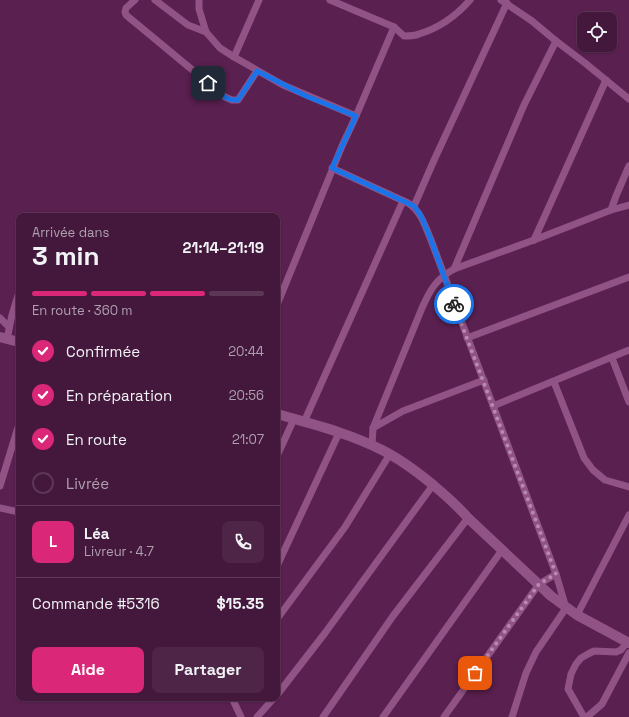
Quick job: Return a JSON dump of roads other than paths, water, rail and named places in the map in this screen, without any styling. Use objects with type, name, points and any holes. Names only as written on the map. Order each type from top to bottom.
[{"type":"street","points":[[135,0],[126,8],[126,15],[225,97],[232,100],[238,100],[257,71]]},
{"type":"street","points":[[156,0],[188,25],[206,32]]},
{"type":"street","points":[[199,0],[199,9],[206,32],[220,48],[257,71],[306,96],[356,116]]},
{"type":"street","points":[[234,57],[259,0]]},
{"type":"street","points":[[330,0],[394,27],[404,36],[418,35],[436,27],[454,16],[470,0]]},
{"type":"street","points":[[414,206],[504,2],[532,21],[629,98]]},
{"type":"street","points":[[280,298],[332,168],[394,27]]},
{"type":"street","points":[[454,269],[524,105],[556,41]]},
{"type":"street","points":[[534,240],[606,80]]},
{"type":"street","points":[[611,210],[629,166]]},
{"type":"street","points":[[332,168],[414,206],[421,216],[556,574],[566,608]]},
{"type":"street","points":[[304,422],[403,201]]},
{"type":"street","points":[[372,445],[373,428],[428,295],[443,275],[454,269],[611,210],[629,205]]},
{"type":"street","points":[[467,338],[629,277]]},
{"type":"street","points":[[16,302],[9,327],[3,338],[16,341]]},
{"type":"street","points":[[0,318],[9,327]]},
{"type":"street","points":[[493,406],[629,350]]},
{"type":"street","points":[[612,358],[629,402]]},
{"type":"street","points":[[373,428],[403,411],[484,380]]},
{"type":"street","points":[[554,382],[584,458],[592,470],[605,480],[629,487]]},
{"type":"street","points":[[280,415],[372,445],[390,454],[419,473],[445,494],[468,518],[566,608],[628,643],[621,650],[616,652],[594,651],[581,658],[576,664],[571,674],[568,689],[584,717]]},
{"type":"street","points":[[280,449],[294,419]]},
{"type":"street","points":[[280,560],[339,433]]},
{"type":"street","points":[[0,486],[16,434]]},
{"type":"street","points":[[280,615],[345,527],[390,454]]},
{"type":"street","points":[[280,691],[433,485]]},
{"type":"street","points":[[0,508],[16,511]]},
{"type":"street","points":[[577,615],[629,515]]},
{"type":"street","points":[[323,717],[397,610],[468,518]]},
{"type":"street","points":[[383,717],[502,550]]},
{"type":"street","points":[[444,717],[539,584],[556,574]]},
{"type":"street","points":[[512,717],[526,673],[536,652],[566,608]]},
{"type":"street","points":[[587,717],[602,704],[629,653]]},
{"type":"street","points":[[233,701],[241,717]]},
{"type":"street","points":[[257,717],[271,701]]}]
